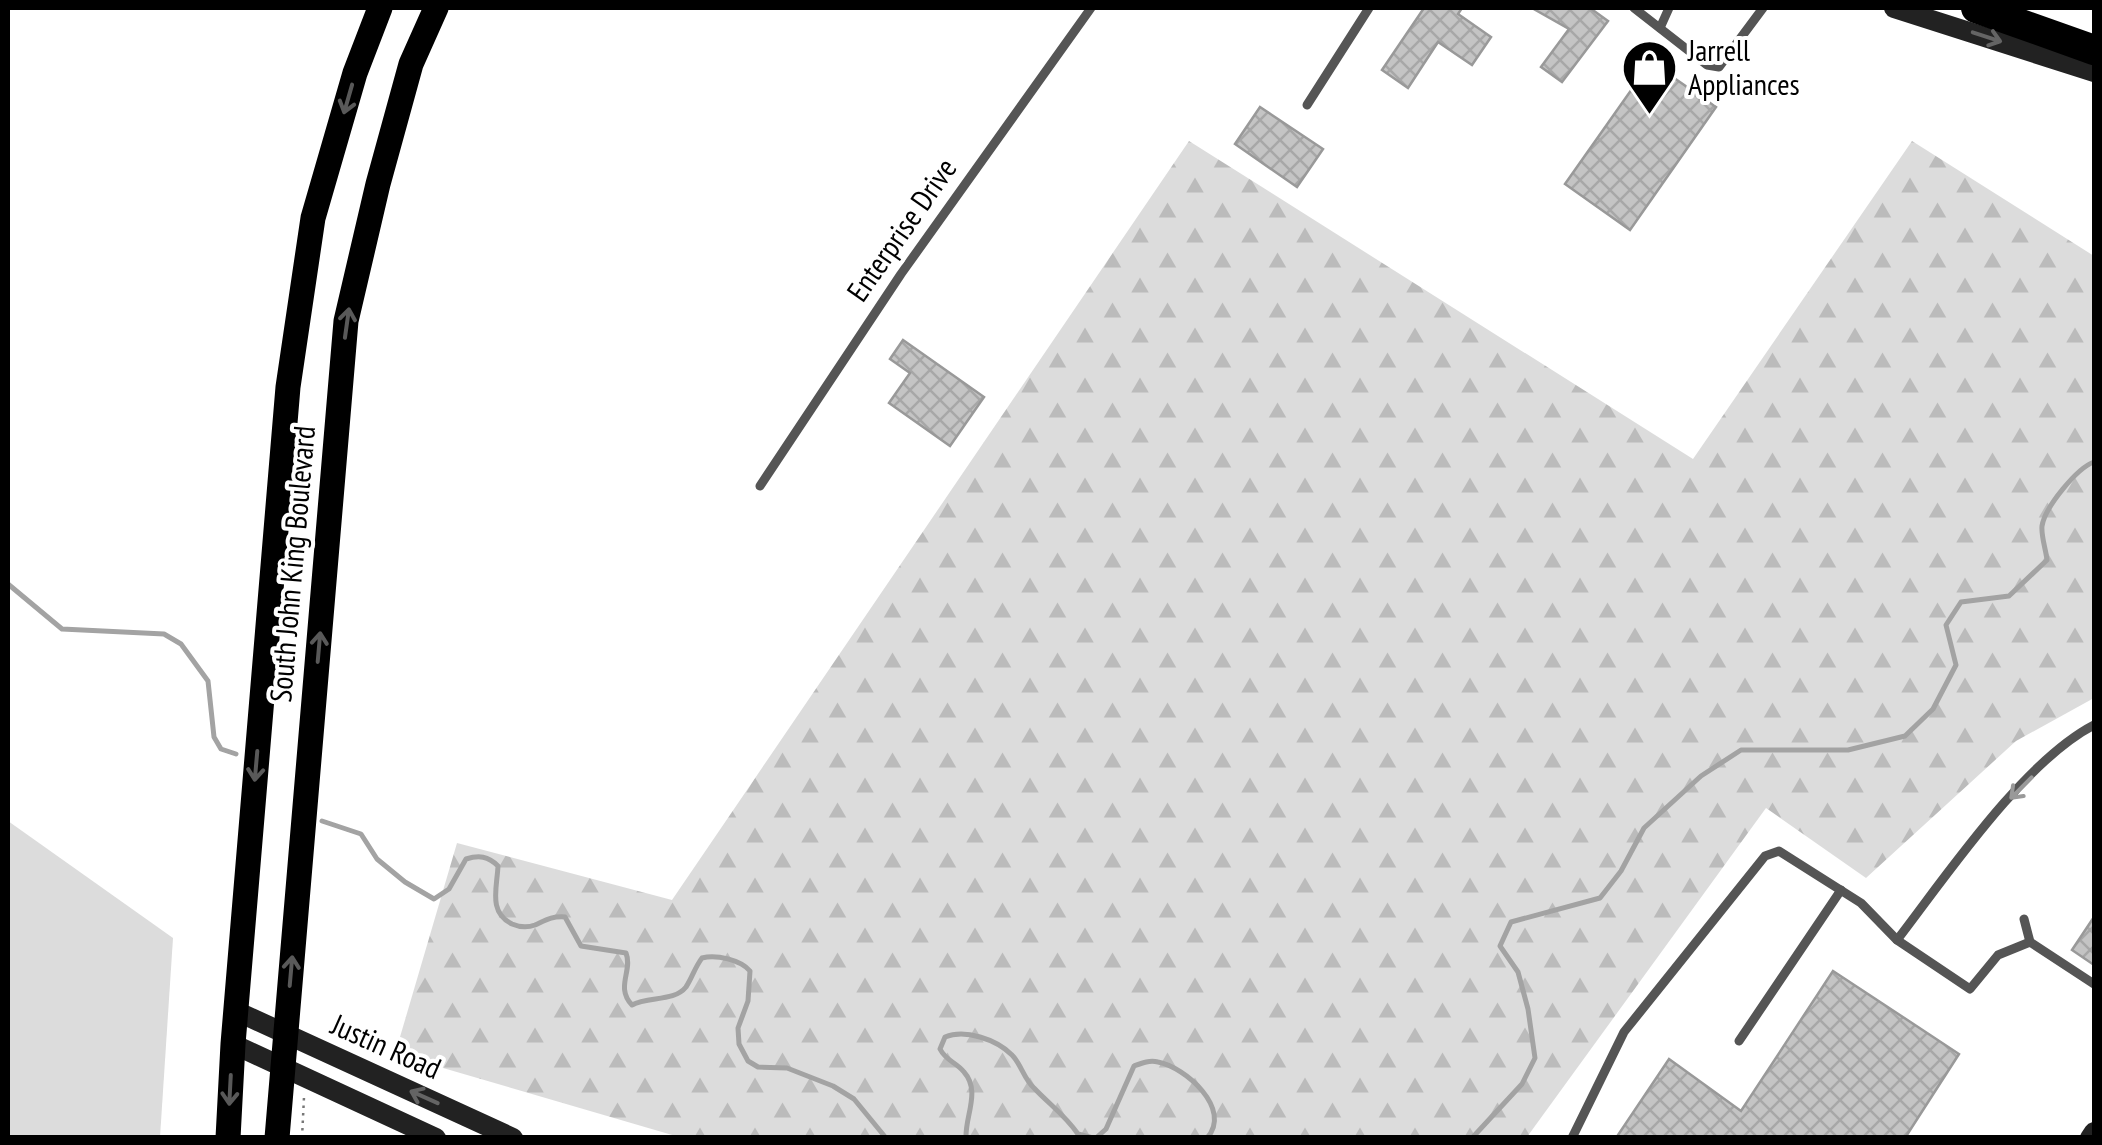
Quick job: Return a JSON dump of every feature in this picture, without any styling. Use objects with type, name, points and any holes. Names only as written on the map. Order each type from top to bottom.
[{"type":"highway","points":[[1976,8],[2094,50]]},
{"type":"main road","name":"South John King Boulevard","points":[[228,1138],[288,387],[313,218],[355,73],[380,8]]},
{"type":"main road","name":"South John King Boulevard","points":[[277,1138],[293,1071],[286,1035],[346,321],[378,184],[412,64],[436,8]]},
{"type":"street","points":[[1894,8],[2094,72]]},
{"type":"street","name":"Justin Road","points":[[236,1011],[513,1138]]},
{"type":"street","name":"Justin Road","points":[[233,1044],[436,1138]]},
{"type":"lane","name":"Enterprise Drive","points":[[760,486],[901,274],[1092,8]]},
{"type":"lane","points":[[1306,105],[1369,8]]},
{"type":"lane","points":[[1634,8],[1707,66],[1719,67],[1763,8]]},
{"type":"lane","points":[[1660,28],[1669,8]]},
{"type":"lane","points":[[1897,940],[1993,816],[2070,738],[2094,725]]},
{"type":"lane","points":[[1572,1138],[1624,1032],[1765,856],[1779,851],[1841,890],[1861,903],[1897,940],[1970,989],[1998,956],[2030,942]]},
{"type":"lane","points":[[1740,1041],[1841,890]]},
{"type":"lane","points":[[2024,919],[2030,942],[2094,984]]},
{"type":"path","points":[[293,1071],[302,1138]]},
{"type":"green space","points":[[1189,141],[1693,459],[1912,141],[2094,256],[2094,698],[2016,741],[1866,878],[1766,808],[1527,1137],[679,1137],[395,1054],[457,843],[672,900]]},
{"type":"green space","points":[[8,821],[173,938],[160,1137],[8,1137]]},
{"type":"building","points":[[1424,8],[1462,8],[1458,14],[1491,37],[1472,65],[1438,42],[1408,88],[1382,70]]},
{"type":"building","points":[[1532,8],[1590,8],[1608,21],[1562,82],[1541,67],[1569,29]]},
{"type":"building","points":[[1651,62],[1716,107],[1630,230],[1565,184]]},
{"type":"building","points":[[1260,107],[1323,149],[1297,187],[1235,144]]},
{"type":"building","points":[[903,340],[984,397],[950,446],[889,403],[910,373],[890,359]]},
{"type":"building","points":[[2094,917],[2094,965],[2072,950]]},
{"type":"building","points":[[1833,971],[1959,1054],[1905,1138],[1616,1138],[1669,1059],[1741,1111]]},
{"type":"waterway","points":[[1472,1138],[1522,1084],[1535,1058],[1518,972],[1500,946],[1511,922],[1600,898],[1621,871],[1644,828],[1701,776],[1741,750],[1848,750],[1905,736],[1933,709],[1956,665],[1946,625],[1961,602],[2009,596],[2047,560],[2044,518],[2071,480],[2094,462]]},
{"type":"waterway","points":[[8,584],[62,629],[164,634],[181,644],[208,681],[214,737],[221,749],[236,754]]},
{"type":"waterway","points":[[322,821],[361,834],[377,859],[434,899],[449,889],[466,859],[491,860],[498,866],[496,899],[504,919],[526,927],[565,917],[581,946],[626,953],[624,985],[632,1005],[681,992],[702,958],[721,957],[741,964],[750,971],[748,1001],[738,1028],[739,1044],[748,1061],[758,1067],[787,1068],[833,1086],[854,1099],[886,1138]]},
{"type":"waterway","points":[[966,1138],[971,1104],[969,1079],[940,1049],[945,1037],[962,1034],[980,1037],[1005,1049],[1031,1084],[1078,1134],[1093,1138]]},
{"type":"waterway","points":[[1096,1138],[1106,1129],[1134,1066],[1152,1061],[1181,1072],[1202,1091],[1214,1115],[1207,1138]]},
{"type":"place","name":"Jarrell Appliances","points":[[1649,117]]}]
